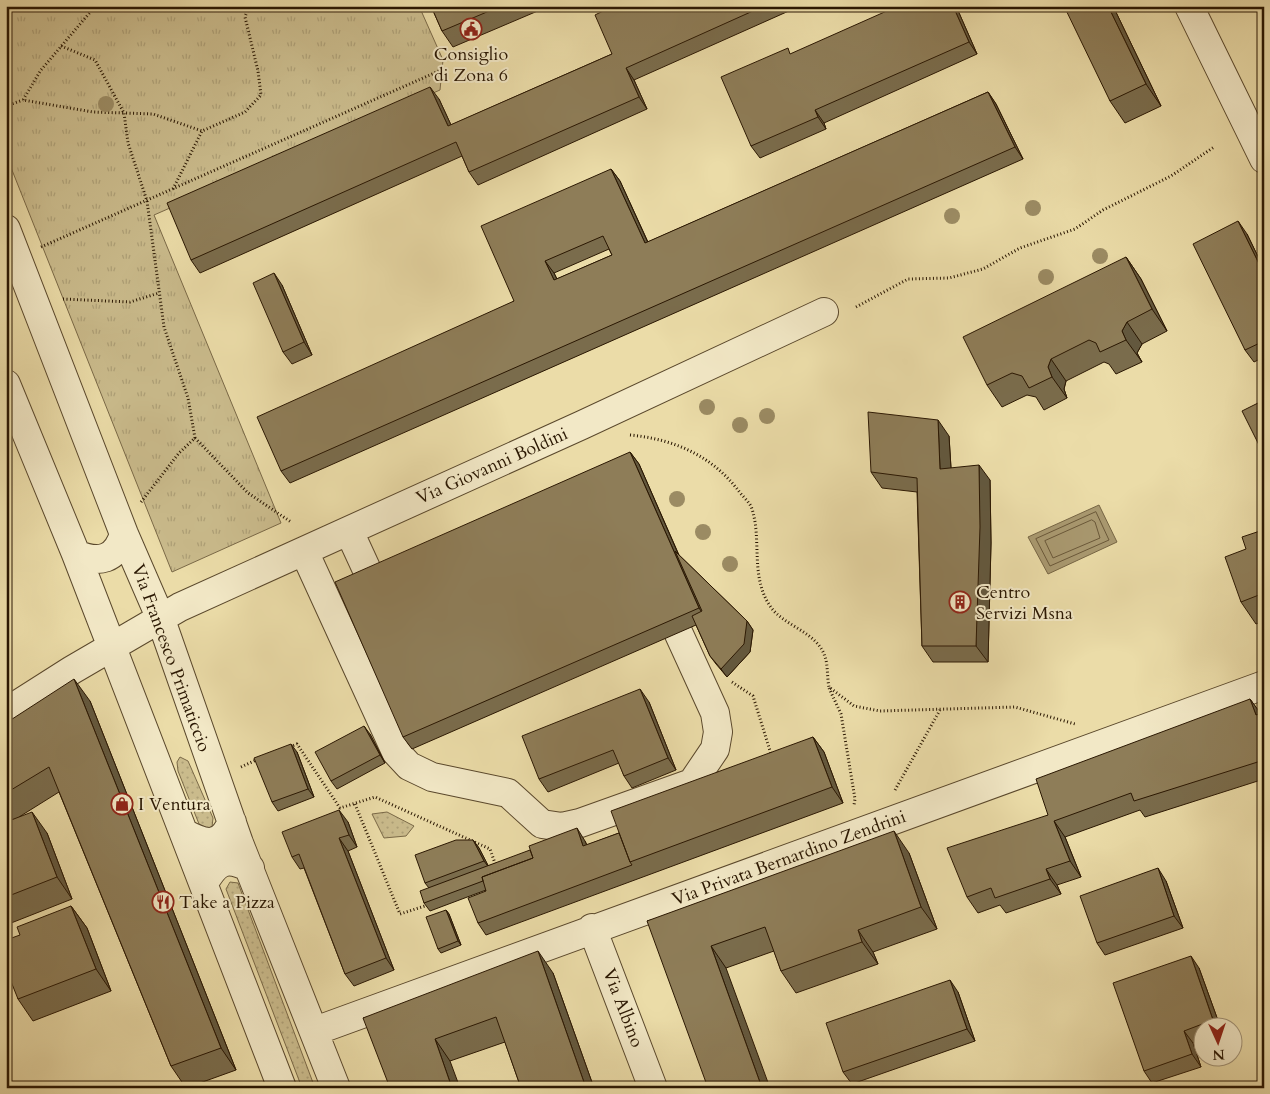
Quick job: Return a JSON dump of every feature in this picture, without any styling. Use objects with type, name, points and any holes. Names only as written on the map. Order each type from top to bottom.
[{"type":"street","points":[[1189,6],[1264,159]]},
{"type":"street","name":"Via Francesco Primaticcio","points":[[6,229],[124,534],[160,617],[232,822],[336,1088]]},
{"type":"street","name":"Via Giovanni Boldini","points":[[6,712],[160,617],[824,312]]},
{"type":"street","points":[[6,384],[16,441],[76,554],[282,1088]]},
{"type":"street","points":[[349,531],[372,581]]},
{"type":"street","points":[[76,554],[90,560],[102,559],[114,553],[121,545],[124,534]]},
{"type":"street","points":[[304,551],[351,632],[385,708],[396,752],[409,766],[432,777],[508,793],[542,824],[562,827],[580,823],[692,783],[715,748],[718,732],[715,713],[678,632]]},
{"type":"street","name":"Via Privata Bernardino Zendrini","points":[[315,1031],[592,928],[1264,686]]},
{"type":"street","points":[[184,833],[203,842],[212,843],[220,840],[232,822]]},
{"type":"street","points":[[204,884],[216,864],[238,862],[250,868]]},
{"type":"street","name":"Via Albino","points":[[592,928],[653,1088]]},
{"type":"path","points":[[84,6],[92,10]]},
{"type":"path","points":[[23,100],[41,70],[92,10],[100,6]]},
{"type":"path","points":[[173,189],[202,131],[245,112],[261,95],[244,17],[249,6]]},
{"type":"path","points":[[61,46],[95,60],[124,113],[128,142],[147,201],[164,327],[188,398],[195,438],[248,493],[291,522]]},
{"type":"path","points":[[36,249],[438,71]]},
{"type":"path","points":[[6,106],[23,100],[93,112],[153,114],[202,131]]},
{"type":"path","points":[[856,307],[908,279],[949,278],[983,269],[1020,248],[1074,230],[1103,210],[1171,176],[1214,147]]},
{"type":"path","points":[[55,298],[130,302],[159,293]]},
{"type":"path","points":[[628,435],[645,436],[680,445],[714,463],[752,508],[758,576],[770,606],[782,618],[815,642],[826,657],[829,687],[841,714],[856,799],[851,812]]},
{"type":"path","points":[[138,505],[179,453],[195,438]]},
{"type":"path","points":[[829,687],[854,706],[880,711],[1015,707],[1077,725]]},
{"type":"path","points":[[892,795],[940,709]]},
{"type":"path","points":[[285,749],[298,744],[340,808],[375,797],[490,849],[498,870]]},
{"type":"path","points":[[240,767],[266,756]]},
{"type":"path","points":[[355,804],[400,914],[428,905]]},
{"type":"green space","points":[[6,6],[419,6],[443,60],[440,90],[154,215],[281,523],[172,572],[6,155]]},
{"type":"green space","points":[[180,757],[188,761],[213,818],[212,827],[207,828],[199,824],[178,771],[177,762]]},
{"type":"green space","points":[[387,812],[414,826],[406,836],[384,838],[372,814]]},
{"type":"green space","points":[[230,882],[238,883],[315,1088],[302,1088],[226,889]]},
{"type":"water","points":[[1099,505],[1117,542],[1048,574],[1028,537]]},
{"type":"building","points":[[431,6],[501,6],[442,31]]},
{"type":"building","points":[[613,6],[764,6],[626,68],[639,97],[469,172],[456,142],[191,260],[167,203],[430,87],[448,126],[612,54],[595,15]]},
{"type":"building","points":[[898,6],[953,6],[969,42],[815,110],[818,117],[751,146],[721,77],[788,48],[790,54]]},
{"type":"building","points":[[1064,6],[1108,6],[1146,84],[1110,101]]},
{"type":"building","points":[[988,92],[1015,147],[281,471],[257,417],[514,301],[481,226],[611,169],[645,243]],"holes":[[[603,236],[612,255],[554,280],[545,261]]]},
{"type":"building","points":[[1238,221],[1264,274],[1264,341],[1245,350],[1193,244]]},
{"type":"building","points":[[1126,257],[1152,309],[1127,322],[1122,331],[1126,340],[1100,352],[1096,343],[1089,340],[1051,359],[1048,367],[1052,377],[1029,388],[1022,376],[1012,373],[987,385],[963,337]]},
{"type":"building","points":[[274,273],[304,342],[283,352],[253,283]]},
{"type":"building","points":[[1264,400],[1264,455],[1242,411]]},
{"type":"building","name":"Centro Servizi Msna","points":[[868,412],[938,420],[940,469],[979,465],[980,527],[976,646],[922,646],[917,478],[871,472]]},
{"type":"building","points":[[630,452],[699,608],[403,737],[335,582]]},
{"type":"building","points":[[1260,531],[1264,540],[1264,593],[1241,602],[1225,557],[1246,549],[1242,537]]},
{"type":"building","points":[[675,551],[747,621],[744,644],[721,669],[710,656],[692,616],[702,611]]},
{"type":"building","points":[[74,679],[221,1048],[171,1066],[49,767],[6,793],[6,723]]},
{"type":"building","points":[[640,689],[668,758],[624,776],[613,750],[539,779],[522,736]]},
{"type":"building","points":[[1250,699],[1256,715],[1264,712],[1264,760],[1134,801],[1131,793],[1054,821],[1070,861],[1046,869],[1050,879],[995,898],[991,888],[967,897],[947,848],[1048,815],[1036,779]]},
{"type":"building","points":[[364,726],[380,755],[331,781],[315,752]]},
{"type":"building","points":[[813,737],[832,787],[630,862],[611,811]]},
{"type":"building","points":[[291,744],[308,789],[272,802],[254,758]]},
{"type":"building","points":[[339,810],[349,835],[339,838],[386,958],[345,974],[299,854],[292,857],[282,832]]},
{"type":"building","points":[[32,812],[57,877],[6,897],[6,822]]},
{"type":"building","points":[[577,828],[583,846],[619,833],[632,865],[478,923],[468,898],[486,891],[482,877],[533,858],[529,846]]},
{"type":"building","points":[[894,831],[921,907],[858,930],[862,942],[781,971],[765,927],[711,946],[762,1088],[708,1088],[647,921]]},
{"type":"building","points":[[456,840],[473,840],[484,861],[425,883],[415,855]]},
{"type":"building","points":[[530,850],[533,858],[482,877],[483,881],[424,903],[420,891]]},
{"type":"building","points":[[1158,868],[1174,916],[1097,943],[1080,896]]},
{"type":"building","points":[[71,906],[96,969],[18,999],[6,969],[6,940],[20,935],[17,927]]},
{"type":"building","points":[[446,910],[458,941],[438,949],[426,917]]},
{"type":"building","points":[[538,951],[586,1088],[521,1088],[496,1017],[435,1039],[452,1088],[390,1088],[363,1018]]},
{"type":"building","points":[[1191,956],[1212,1016],[1192,1016],[1192,1028],[1184,1031],[1192,1054],[1144,1071],[1113,983]]},
{"type":"building","points":[[950,980],[967,1029],[843,1072],[826,1023]]},
{"type":"place","name":"Consiglio di Zona 6","points":[[471,29]]},
{"type":"place","name":"Centro Servizi Msna","points":[[960,602]]},
{"type":"place","name":"I Ventura","points":[[122,804]]},
{"type":"place","name":"Take a Pizza","points":[[163,902]]}]
